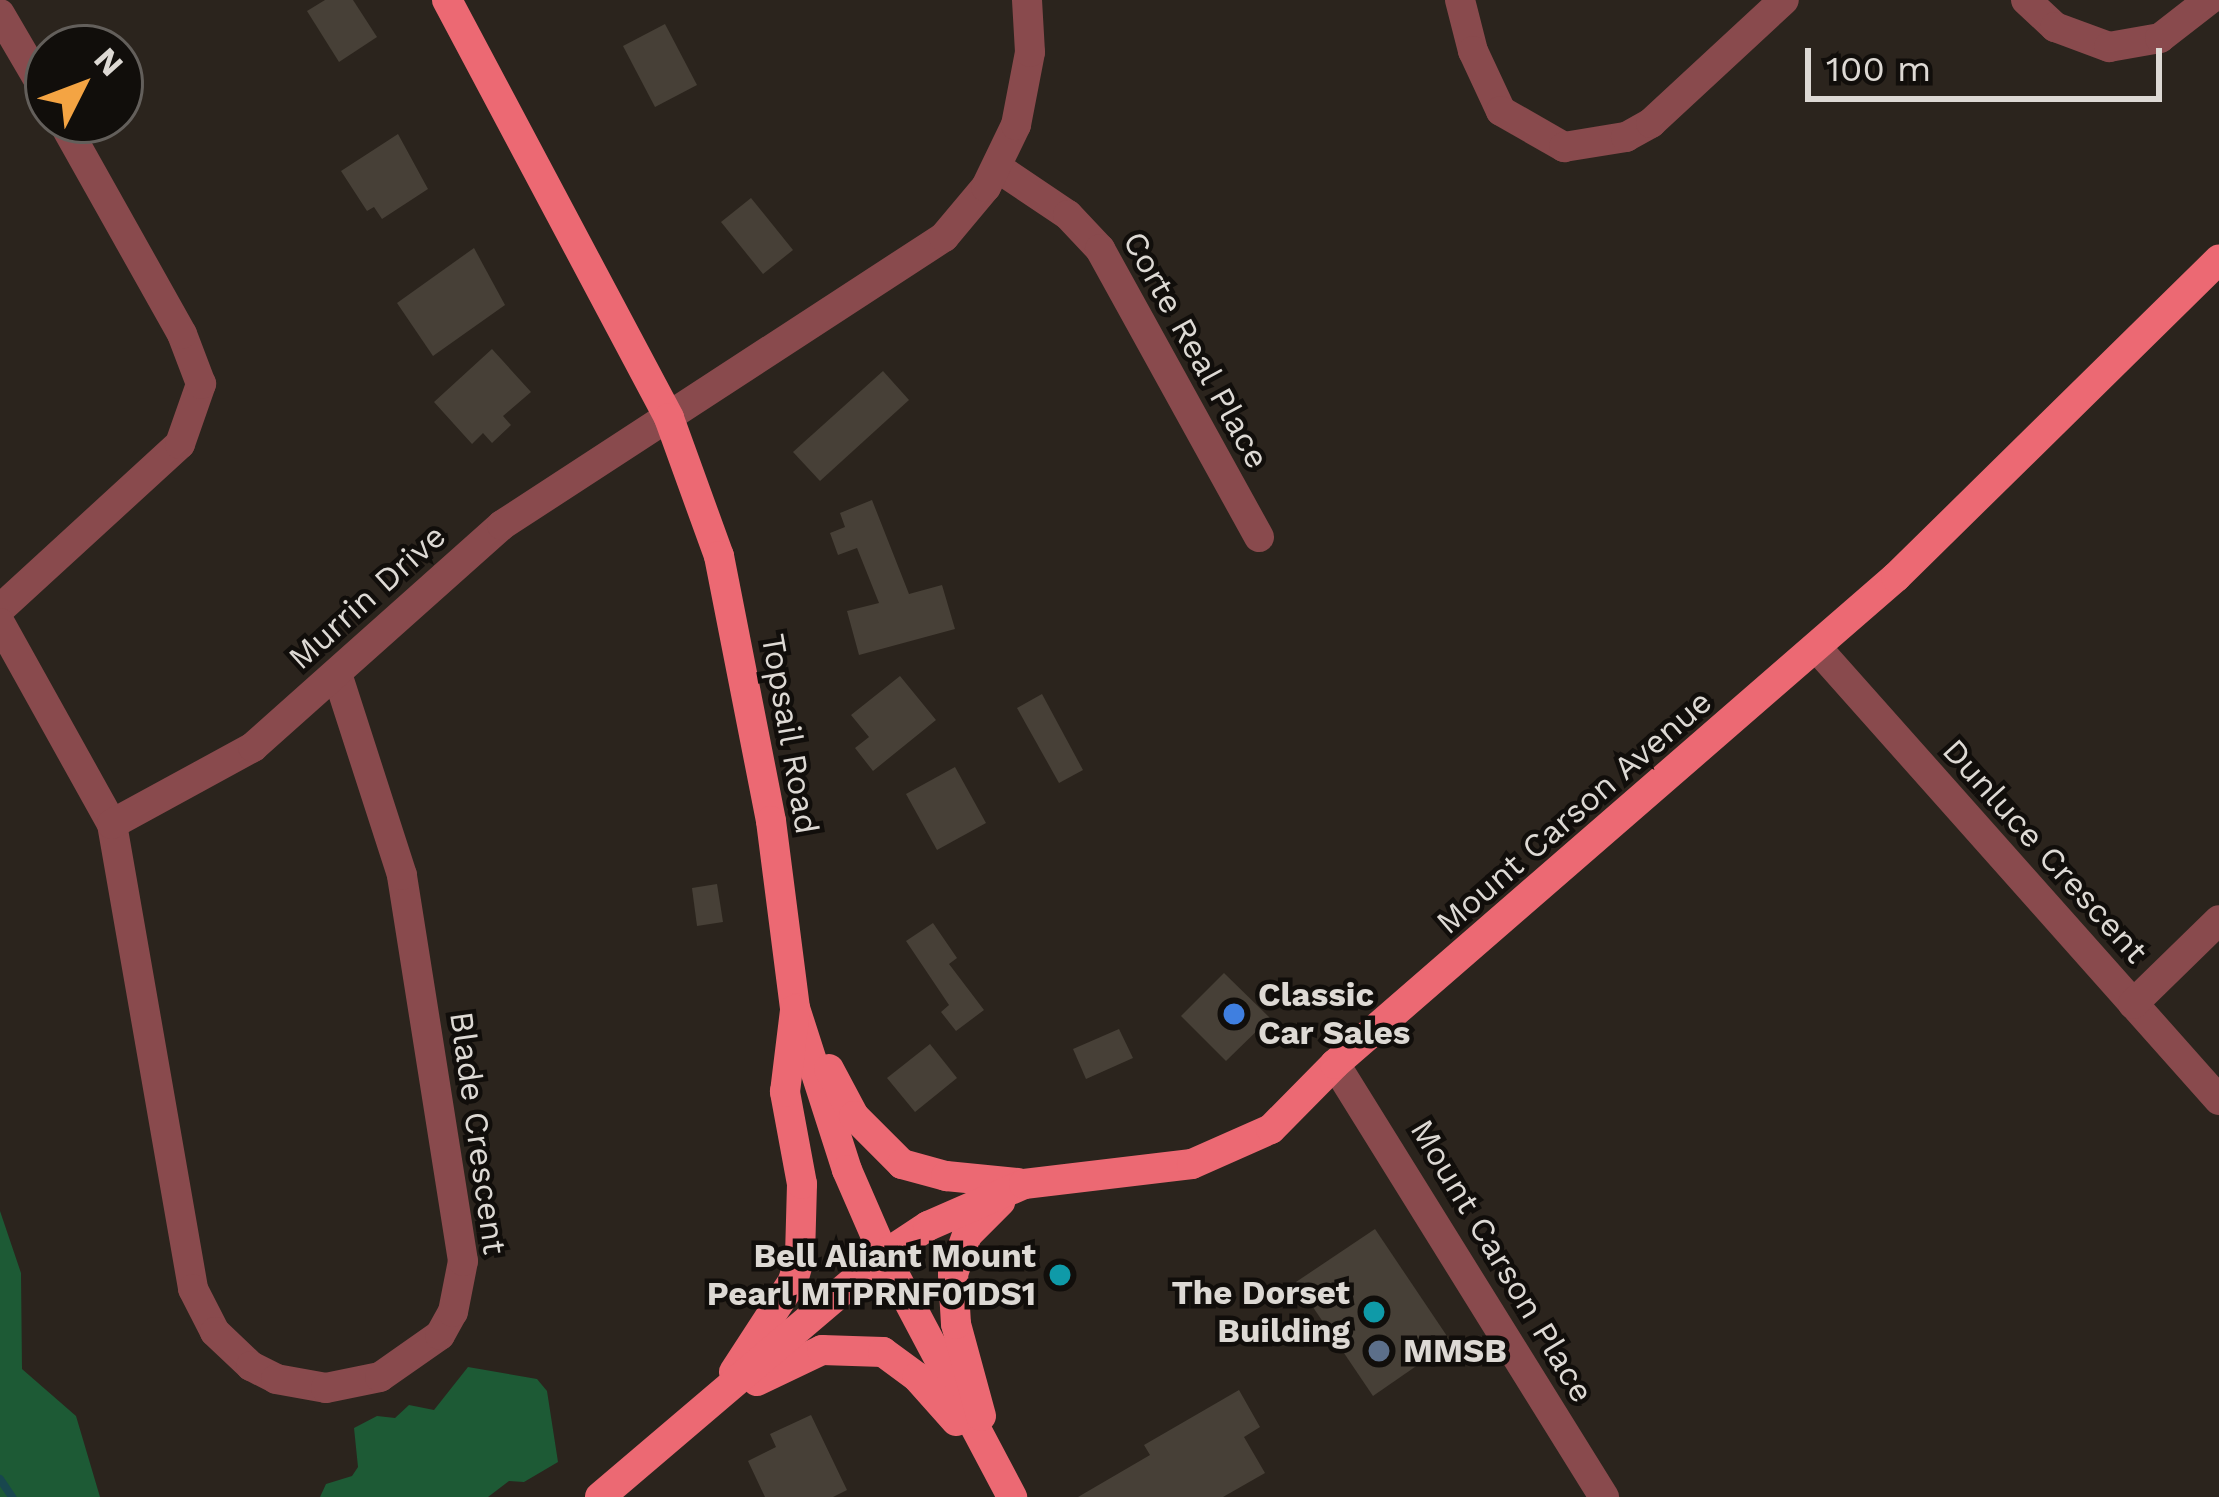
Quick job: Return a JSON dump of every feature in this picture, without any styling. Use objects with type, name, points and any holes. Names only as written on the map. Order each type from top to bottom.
[{"type":"main road","name":"Topsail Road","points":[[446,0],[669,418],[719,556],[740,646],[795,1008],[847,1170],[884,1255],[1012,1497]]},
{"type":"main road","name":"Mount Carson Avenue","points":[[715,1403],[884,1255],[928,1226],[1024,1184],[1153,1172],[1232,1149],[1271,1129],[1335,1064],[1817,648],[2219,260]]},
{"type":"main road","points":[[795,1008],[854,1116],[879,1147],[924,1172],[1024,1184]]},
{"type":"main road","points":[[715,1403],[793,1281],[800,1256],[802,1184],[785,1092],[795,1008]]},
{"type":"main road","points":[[993,1462],[956,1324],[953,1274],[967,1235],[986,1212],[1024,1184]]},
{"type":"main road","points":[[600,1497],[715,1403],[822,1350],[883,1352],[917,1377],[993,1462]]},
{"type":"street","name":"Murrin Drive","points":[[112,824],[253,747],[502,525],[927,251],[960,221],[998,169],[1023,102],[1030,52],[1027,0]]},
{"type":"street","points":[[1460,0],[1472,51],[1501,111],[1564,147],[1626,136],[1651,123],[1784,0]]},
{"type":"street","points":[[2026,0],[2055,27],[2109,46],[2160,38],[2209,0]]},
{"type":"street","points":[[0,14],[24,55]]},
{"type":"street","points":[[0,609],[180,443],[201,385],[182,334],[75,144]]},
{"type":"street","name":"Corte Real Place","points":[[998,169],[1056,205],[1100,249],[1259,536]]},
{"type":"street","name":"Blade Crescent","points":[[0,623],[112,824],[194,1289],[202,1309],[232,1349],[276,1379],[326,1388],[380,1377],[440,1335],[461,1288],[463,1237],[402,875],[337,674]]},
{"type":"street","name":"Dunluce Crescent","points":[[1817,648],[2219,1100]]},
{"type":"street","points":[[2133,1004],[2219,920]]},
{"type":"street","name":"Mount Carson Place","points":[[1335,1064],[1604,1497]]},
{"type":"green space","points":[[0,1211],[21,1273],[22,1369],[76,1416],[100,1497],[0,1497]]},
{"type":"green space","points":[[468,1367],[537,1379],[547,1391],[558,1462],[524,1482],[509,1481],[488,1497],[320,1497],[326,1484],[352,1476],[358,1467],[354,1428],[377,1416],[395,1418],[409,1405],[434,1410]]},
{"type":"building","points":[[325,0],[353,0],[377,37],[339,62],[307,11]]},
{"type":"building","points":[[665,24],[697,85],[655,107],[623,46]]},
{"type":"building","points":[[398,134],[428,189],[382,219],[374,207],[367,211],[341,171]]},
{"type":"building","points":[[751,198],[793,250],[763,274],[721,222]]},
{"type":"building","points":[[474,248],[505,305],[433,356],[397,303]]},
{"type":"building","points":[[492,349],[531,392],[503,416],[511,425],[492,443],[483,433],[472,444],[434,402]]},
{"type":"building","points":[[883,371],[909,400],[820,481],[793,452]]},
{"type":"building","points":[[872,500],[909,594],[942,585],[955,629],[859,655],[847,611],[879,603],[857,548],[838,555],[830,533],[845,527],[840,513]]},
{"type":"building","points":[[900,676],[936,720],[873,771],[855,748],[869,737],[851,715]]},
{"type":"building","points":[[1042,694],[1083,770],[1059,783],[1017,708]]},
{"type":"building","points":[[955,767],[986,823],[937,850],[906,794]]},
{"type":"building","points":[[717,884],[723,922],[697,926],[692,888]]},
{"type":"building","points":[[933,923],[957,958],[949,964],[984,1010],[956,1031],[941,1012],[949,1005],[906,941]]},
{"type":"building","points":[[1224,973],[1270,1018],[1226,1061],[1181,1016]]},
{"type":"building","points":[[1119,1029],[1133,1058],[1086,1079],[1073,1049]]},
{"type":"building","points":[[930,1044],[957,1078],[915,1112],[887,1078]]},
{"type":"building","name":"The Dorset Building","points":[[1375,1229],[1451,1342],[1373,1396],[1296,1282]]},
{"type":"building","points":[[1239,1390],[1260,1427],[1244,1437],[1265,1473],[1223,1497],[1078,1497],[1150,1455],[1144,1445]]},
{"type":"building","points":[[811,1415],[847,1490],[833,1497],[765,1497],[748,1461],[776,1447],[770,1434]]},
{"type":"waterway","points":[[0,1479],[12,1497]]},
{"type":"place","name":"Classic Car Sales","points":[[1234,1014]]},
{"type":"place","name":"Bell Aliant Mount Pearl MTPRNF01DS1","points":[[1060,1275]]},
{"type":"place","name":"The Dorset Building","points":[[1374,1312]]},
{"type":"place","name":"MMSB","points":[[1379,1351]]}]
